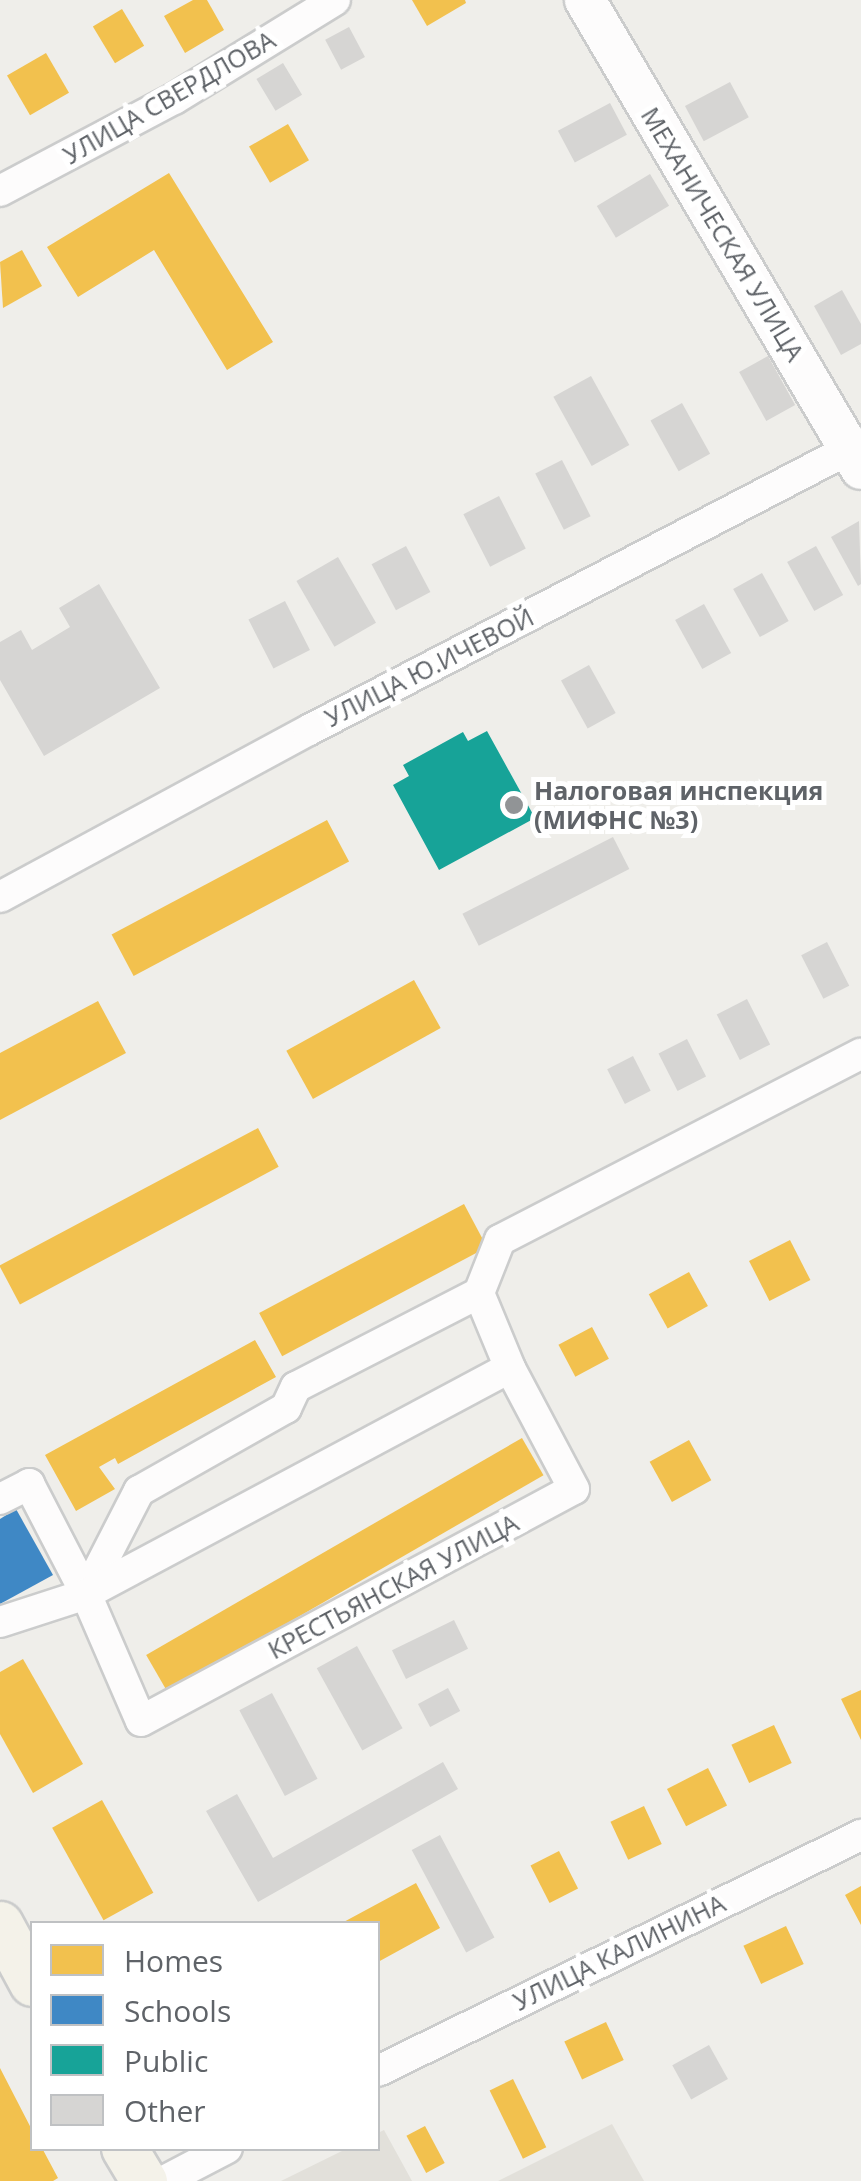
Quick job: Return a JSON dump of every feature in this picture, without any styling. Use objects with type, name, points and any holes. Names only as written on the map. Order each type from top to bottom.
[{"type":"main road","points":[[0,1924],[30,1979]]},
{"type":"main road","points":[[126,2151],[144,2181]]},
{"type":"street","name":"УЛИЦА СВЕРДЛОВА","points":[[0,191],[174,99],[335,0]]},
{"type":"street","name":"МЕХАНИЧЕСКАЯ УЛИЦА","points":[[585,0],[857,454]]},
{"type":"street","name":"УЛИЦА Ю.ИЧЕВОЙ","points":[[0,897],[326,721],[857,454]]},
{"type":"street","points":[[86,1594],[138,1491],[286,1408],[296,1387],[479,1292],[500,1240],[861,1054]]},
{"type":"street","name":"КРЕСТЬЯНСКАЯ УЛИЦА","points":[[0,1499],[29,1484],[86,1594],[142,1720],[574,1489],[510,1368],[479,1292]]},
{"type":"street","points":[[0,1622],[86,1594],[510,1368]]},
{"type":"street","name":"УЛИЦА КАЛИНИНА","points":[[380,2070],[861,1835]]},
{"type":"street","points":[[164,2181],[221,2151]]},
{"type":"shaded area","points":[[612,2124],[644,2181],[498,2181]]},
{"type":"shaded area","points":[[384,2130],[412,2181],[281,2181],[342,2151],[380,2151],[380,2132]]},
{"type":"building: Homes","points":[[193,0],[207,0],[224,30],[185,53],[164,16]]},
{"type":"building: Homes","points":[[412,0],[465,0],[466,3],[427,26]]},
{"type":"building: Homes","points":[[122,9],[144,46],[115,63],[93,27]]},
{"type":"building: Homes","points":[[46,53],[69,93],[30,115],[7,76]]},
{"type":"building: Homes","points":[[288,124],[309,160],[270,183],[249,146]]},
{"type":"building: Homes","points":[[169,173],[273,342],[227,370],[154,250],[78,297],[47,247]]},
{"type":"building: Homes","points":[[22,250],[42,286],[3,308],[0,262]]},
{"type":"building: Homes","points":[[327,820],[349,861],[134,976],[112,935]]},
{"type":"building: Homes","points":[[414,980],[441,1028],[313,1099],[286,1051]]},
{"type":"building: Homes","points":[[98,1001],[126,1053],[0,1120],[0,1053]]},
{"type":"building: Homes","points":[[258,1128],[279,1167],[20,1304],[0,1265]]},
{"type":"building: Homes","points":[[464,1204],[487,1247],[282,1356],[259,1313]]},
{"type":"building: Homes","points":[[790,1240],[810,1280],[769,1301],[749,1261]]},
{"type":"building: Homes","points":[[689,1272],[708,1306],[668,1328],[649,1294]]},
{"type":"building: Homes","points":[[592,1327],[609,1359],[575,1377],[558,1345]]},
{"type":"building: Homes","points":[[255,1340],[276,1377],[118,1464],[115,1458],[99,1467],[115,1489],[76,1511],[45,1455]]},
{"type":"building: Homes","points":[[522,1438],[544,1475],[168,1692],[146,1655]]},
{"type":"building: Homes","points":[[689,1440],[711,1480],[672,1502],[650,1462]]},
{"type":"building: Homes","points":[[23,1659],[83,1764],[33,1793],[0,1734],[0,1672]]},
{"type":"building: Homes","points":[[861,1690],[861,1740],[841,1699]]},
{"type":"building: Homes","points":[[774,1725],[792,1763],[749,1783],[731,1745]]},
{"type":"building: Homes","points":[[708,1768],[727,1805],[686,1826],[667,1789]]},
{"type":"building: Homes","points":[[102,1800],[153,1893],[104,1920],[52,1828]]},
{"type":"building: Homes","points":[[644,1806],[662,1844],[628,1860],[610,1822]]},
{"type":"building: Homes","points":[[559,1851],[578,1888],[550,1903],[530,1866]]},
{"type":"building: Homes","points":[[416,1883],[440,1928],[380,1961],[380,1921],[346,1921]]},
{"type":"building: Homes","points":[[861,1886],[861,1925],[845,1895]]},
{"type":"building: Homes","points":[[786,1926],[804,1964],[761,1984],[743,1946]]},
{"type":"building: Homes","points":[[606,2022],[624,2060],[582,2080],[564,2041]]},
{"type":"building: Homes","points":[[0,2068],[30,2126],[30,2151],[44,2151],[58,2178],[0,2181]]},
{"type":"building: Homes","points":[[513,2079],[546,2147],[523,2159],[490,2090]]},
{"type":"building: Homes","points":[[425,2126],[445,2163],[426,2173],[406,2136]]},
{"type":"building: Schools","points":[[16,1509],[53,1575],[0,1604],[0,1519]]},
{"type":"building: Public","points":[[487,731],[535,818],[439,870],[393,785],[409,776],[403,765],[463,732],[468,741]]},
{"type":"building: Other","points":[[349,27],[365,57],[341,70],[325,40]]},
{"type":"building: Other","points":[[283,63],[302,95],[275,111],[256,79]]},
{"type":"building: Other","points":[[730,82],[749,117],[704,141],[685,106]]},
{"type":"building: Other","points":[[610,103],[627,135],[575,162],[558,131]]},
{"type":"building: Other","points":[[650,174],[669,206],[616,238],[597,206]]},
{"type":"building: Other","points":[[842,290],[861,324],[861,344],[841,355],[814,306]]},
{"type":"building: Other","points":[[768,356],[795,405],[766,421],[739,372]]},
{"type":"building: Other","points":[[591,376],[629,445],[592,466],[553,397]]},
{"type":"building: Other","points":[[682,403],[710,454],[679,471],[651,420]]},
{"type":"building: Other","points":[[562,460],[591,516],[564,530],[535,474]]},
{"type":"building: Other","points":[[499,496],[526,549],[490,567],[463,514]]},
{"type":"building: Other","points":[[859,521],[861,584],[858,586],[831,537]]},
{"type":"building: Other","points":[[406,546],[430,592],[396,610],[372,564]]},
{"type":"building: Other","points":[[816,546],[843,595],[814,611],[787,562]]},
{"type":"building: Other","points":[[338,557],[376,623],[334,647],[296,581]]},
{"type":"building: Other","points":[[762,573],[789,621],[760,637],[733,589]]},
{"type":"building: Other","points":[[99,584],[160,688],[44,756],[0,680],[0,642],[21,630],[32,650],[70,627],[59,608]]},
{"type":"building: Other","points":[[285,601],[310,650],[273,669],[248,620]]},
{"type":"building: Other","points":[[704,604],[731,653],[702,669],[675,620]]},
{"type":"building: Other","points":[[589,665],[616,713],[588,729],[561,681]]},
{"type":"building: Other","points":[[613,837],[629,869],[479,946],[462,914]]},
{"type":"building: Other","points":[[827,942],[849,986],[823,999],[801,955]]},
{"type":"building: Other","points":[[747,999],[770,1044],[740,1060],[717,1014]]},
{"type":"building: Other","points":[[687,1039],[706,1076],[678,1091],[658,1054]]},
{"type":"building: Other","points":[[633,1056],[651,1091],[625,1104],[607,1069]]},
{"type":"building: Other","points":[[454,1620],[468,1649],[406,1679],[392,1650]]},
{"type":"building: Other","points":[[357,1646],[403,1728],[362,1751],[317,1668]]},
{"type":"building: Other","points":[[448,1688],[460,1711],[430,1727],[418,1704]]},
{"type":"building: Other","points":[[272,1693],[318,1779],[285,1796],[239,1710]]},
{"type":"building: Other","points":[[443,1762],[458,1789],[258,1902],[206,1811],[237,1794],[273,1858]]},
{"type":"building: Other","points":[[440,1835],[494,1937],[466,1952],[412,1850]]},
{"type":"building: Other","points":[[709,2045],[728,2079],[691,2099],[672,2065]]},
{"type":"place","name":"Налоговая инспекция (МИФНС №3)","points":[[514,805]]}]
